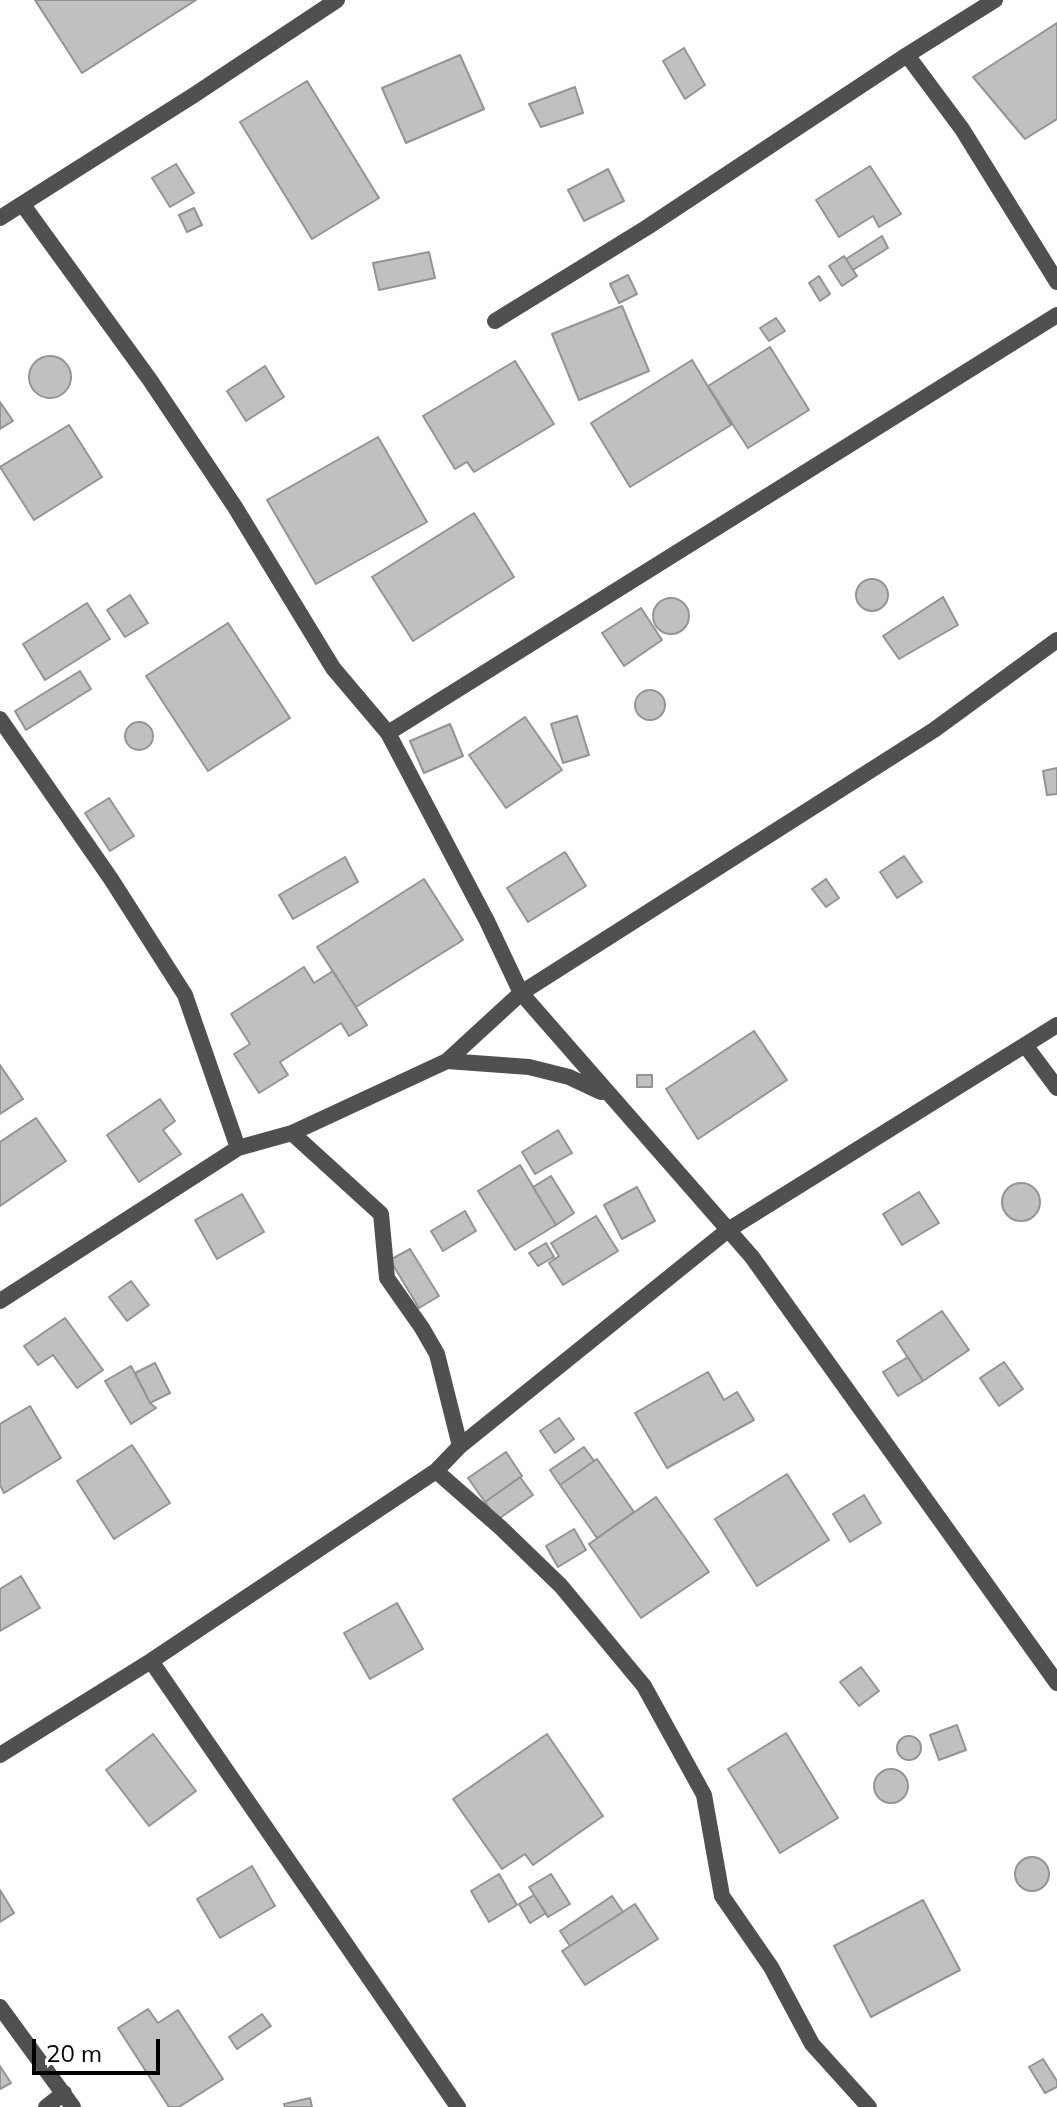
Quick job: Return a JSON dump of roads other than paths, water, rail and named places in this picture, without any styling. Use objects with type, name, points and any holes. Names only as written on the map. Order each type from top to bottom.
[{"type":"street","points":[[0,218],[337,0]]},
{"type":"street","points":[[495,321],[646,228],[995,0]]},
{"type":"street","points":[[907,55],[962,129],[1057,282]]},
{"type":"street","points":[[23,205],[167,405],[235,507],[333,668],[388,733],[487,921],[521,993],[752,1257],[1057,1683]]},
{"type":"street","points":[[388,733],[1057,315]]},
{"type":"street","points":[[0,1301],[238,1148],[292,1133],[447,1061],[521,993],[934,730],[1057,640]]},
{"type":"street","points":[[0,719],[111,879],[185,995],[238,1148]]},
{"type":"street","points":[[0,1755],[151,1661],[436,1471],[460,1446],[728,1230],[1057,1025]]},
{"type":"street","points":[[1025,1045],[1057,1088]]},
{"type":"street","points":[[447,1061],[529,1067],[569,1077],[608,1095]]},
{"type":"street","points":[[292,1133],[381,1214],[387,1278],[437,1354],[460,1446]]},
{"type":"street","points":[[436,1471],[561,1586],[644,1686],[704,1795],[722,1896],[771,1967],[812,2044],[869,2107]]},
{"type":"street","points":[[151,1661],[458,2107]]},
{"type":"street","points":[[0,2007],[68,2100],[46,2107]]}]
